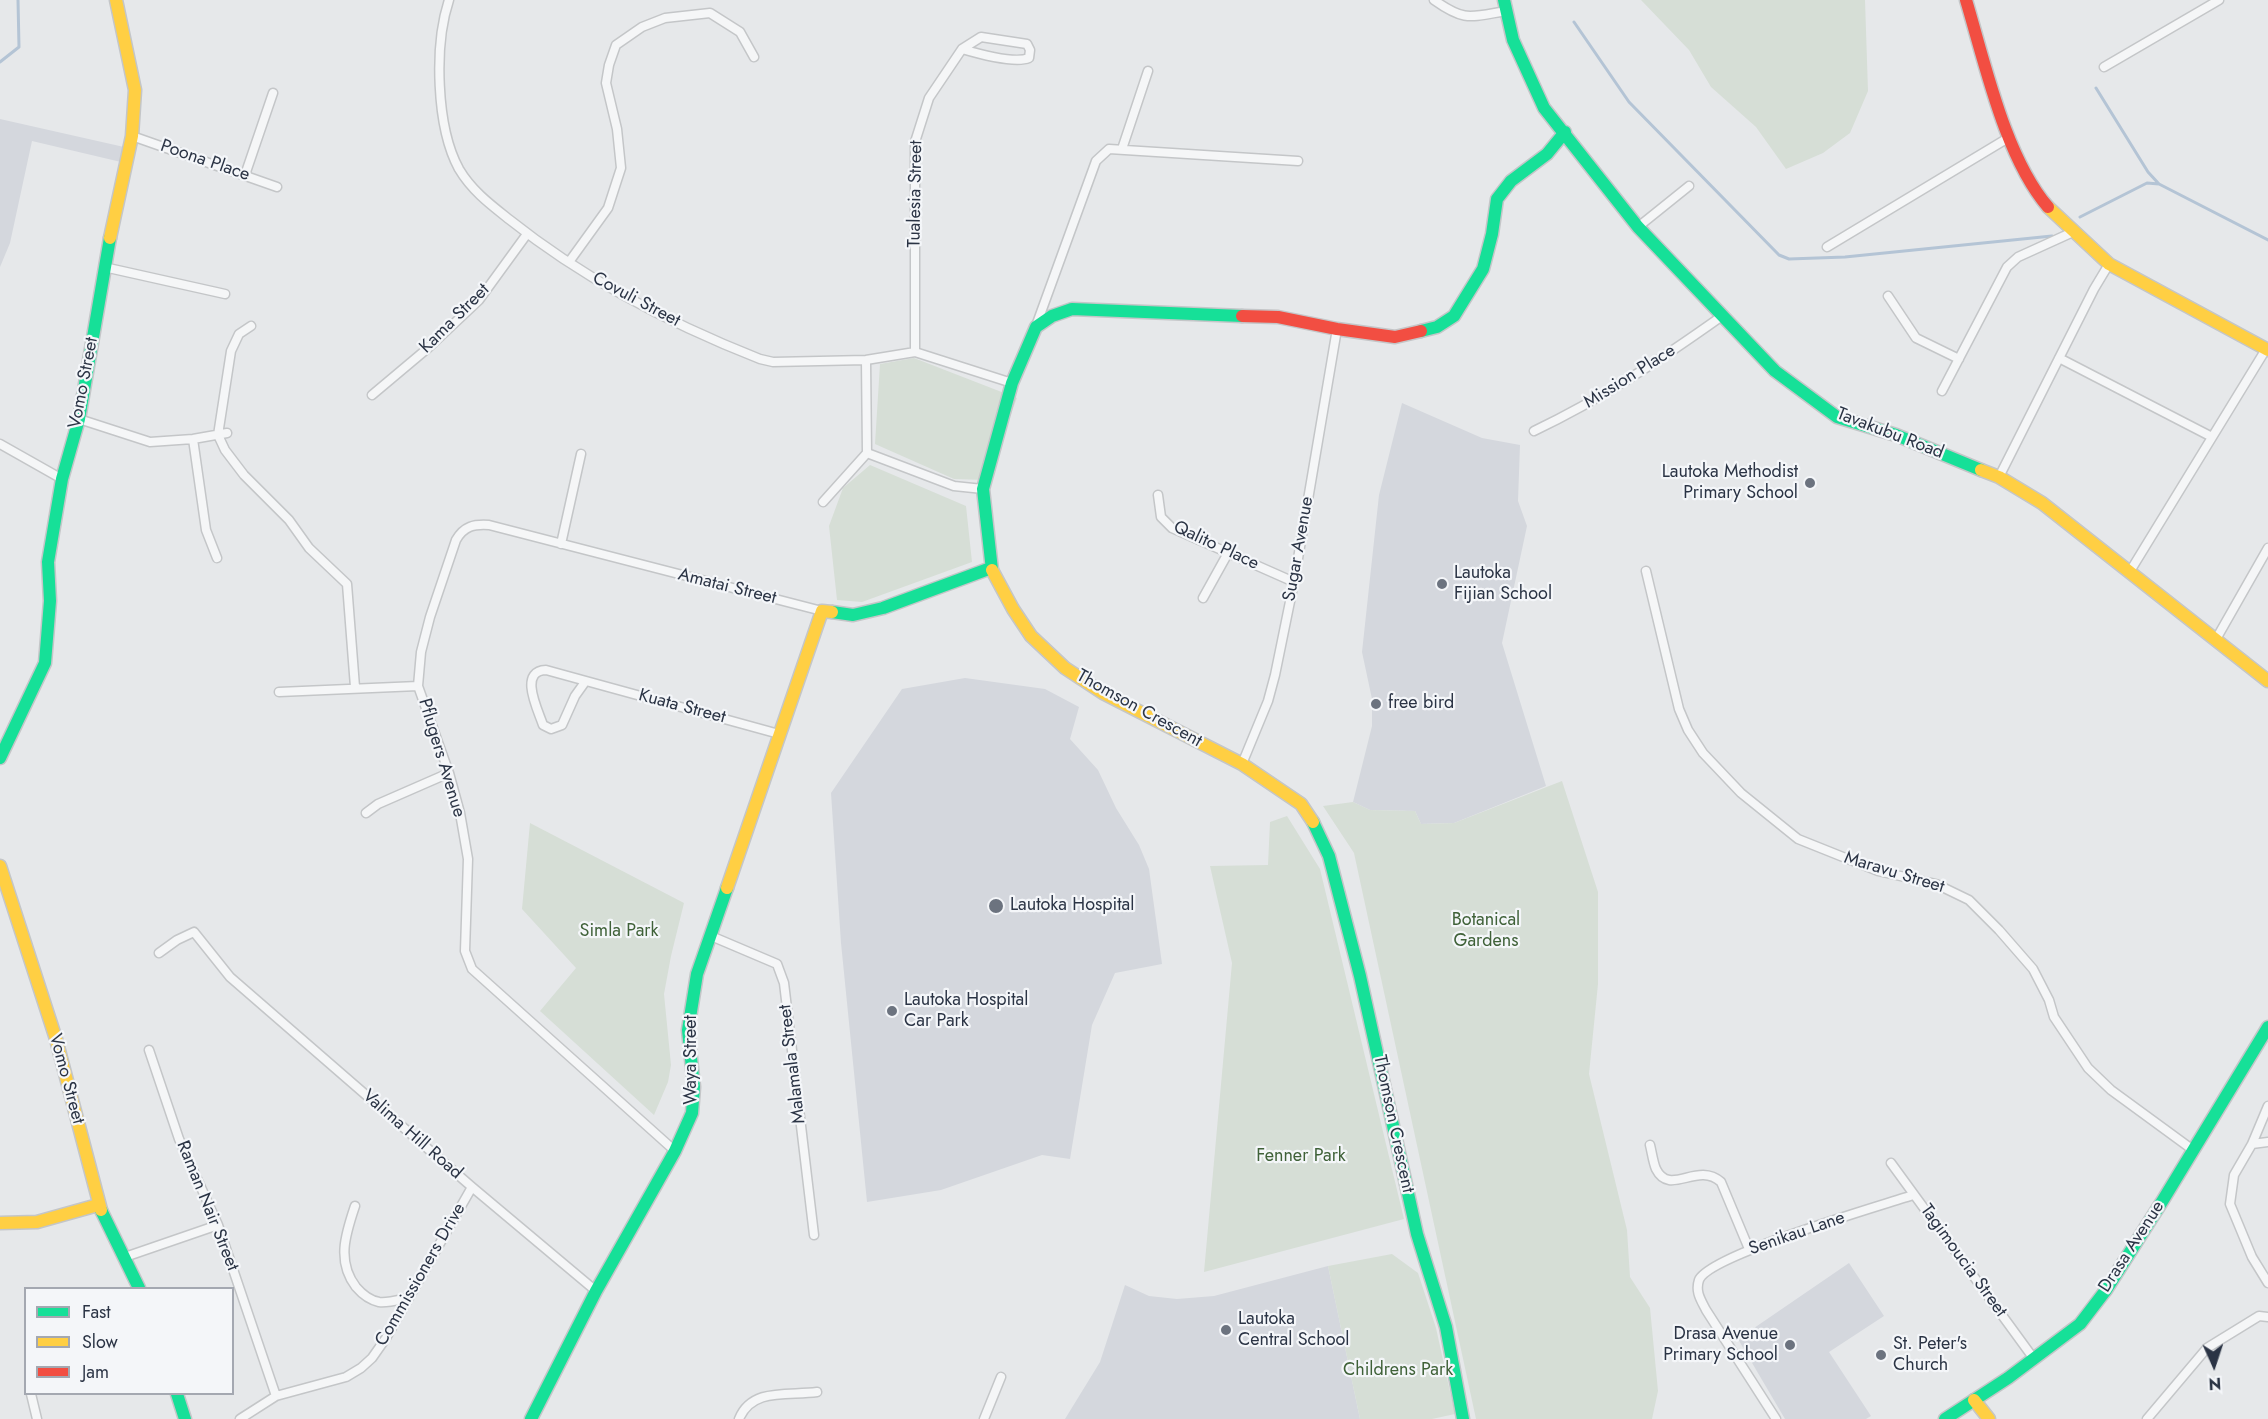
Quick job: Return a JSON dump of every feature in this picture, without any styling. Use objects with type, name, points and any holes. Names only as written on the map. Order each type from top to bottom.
[{"type":"main road","name":"Vomo Street","points":[[0,758],[45,663],[50,601],[48,562],[62,478],[78,419],[104,267],[132,136],[135,90],[116,0]]},
{"type":"main road","points":[[1966,0],[2008,138],[2029,179],[2046,205],[2109,264],[2267,349]]},
{"type":"main road","name":"Tavakubu Road","points":[[1505,6],[1513,40],[1544,108],[1638,227],[1775,371],[1837,417],[1896,435],[1999,477],[2042,503],[2268,681]]},
{"type":"main road","points":[[1036,327],[1052,316],[1072,309],[1278,317],[1337,329],[1395,337],[1437,327],[1454,316],[1483,269],[1492,234],[1497,199],[1511,181],[1547,154],[1565,132]]},
{"type":"main road","name":"Thomson Crescent","points":[[1036,327],[1012,383],[983,489],[991,568],[1013,609],[1031,636],[1065,668],[1103,693],[1242,764],[1301,804],[1320,834],[1329,856],[1360,976],[1417,1234],[1446,1327],[1463,1419]]},
{"type":"main road","name":"Amatai Street","points":[[822,611],[853,615],[883,608],[991,568]]},
{"type":"main road","name":"Waya Street","points":[[531,1419],[596,1291],[675,1151],[692,1113],[694,1087],[688,1030],[697,974],[822,611]]},
{"type":"main road","name":"Vomo Street","points":[[0,866],[56,1039],[98,1205],[139,1287]]},
{"type":"main road","name":"Drasa Avenue","points":[[1945,1419],[2034,1359],[2080,1324],[2106,1290],[2268,1027]]},
{"type":"main road","points":[[0,1223],[12,1225],[37,1221],[98,1205]]},
{"type":"main road","points":[[177,1395],[185,1419]]},
{"type":"main road","points":[[1974,1400],[1989,1419]]},
{"type":"street","name":"Covuli Street","points":[[449,0],[443,17],[440,57],[443,118],[450,143],[459,168],[477,194],[527,234],[616,292],[652,311],[760,359],[773,362],[866,360],[915,352],[1012,383]]},
{"type":"street","points":[[1434,0],[1453,14],[1466,18],[1505,6]]},
{"type":"street","points":[[2104,67],[2219,0]]},
{"type":"street","points":[[569,262],[608,208],[621,168],[617,129],[606,83],[616,45],[642,27],[665,18],[710,13],[740,32],[754,57]]},
{"type":"street","points":[[981,37],[1027,44],[1030,50],[1029,58],[1023,60],[985,55],[962,49],[981,37]]},
{"type":"street","name":"Tualesia Street","points":[[915,352],[915,142],[929,98],[962,49]]},
{"type":"street","points":[[1122,149],[1148,71]]},
{"type":"street","points":[[245,175],[273,93]]},
{"type":"street","name":"Poona Place","points":[[132,136],[277,187]]},
{"type":"street","points":[[1827,247],[2008,138]]},
{"type":"street","points":[[1036,327],[1096,161],[1109,150],[1298,160]]},
{"type":"street","points":[[1638,227],[1689,186]]},
{"type":"street","points":[[1942,391],[2007,267],[2018,257],[2073,232]]},
{"type":"street","name":"Kama Street","points":[[372,395],[428,348],[479,300],[527,234]]},
{"type":"street","points":[[1999,477],[2094,289],[2109,264]]},
{"type":"street","points":[[104,267],[225,294]]},
{"type":"street","points":[[1888,296],[1916,338],[1959,359]]},
{"type":"street","name":"Mission Place","points":[[1534,431],[1581,409],[1649,368],[1722,316]]},
{"type":"street","points":[[251,326],[239,334],[231,351],[223,434],[225,450],[244,475],[289,520],[309,548],[347,584],[355,687]]},
{"type":"street","name":"Sugar Avenue","points":[[1242,764],[1268,701],[1294,582],[1337,329]]},
{"type":"street","points":[[2129,573],[2267,349]]},
{"type":"street","points":[[2059,358],[2212,436]]},
{"type":"street","points":[[823,502],[867,453],[866,360]]},
{"type":"street","points":[[78,419],[150,442],[223,434]]},
{"type":"street","points":[[193,439],[206,530],[217,558]]},
{"type":"street","points":[[0,444],[62,478]]},
{"type":"street","points":[[867,453],[954,486],[983,489]]},
{"type":"street","points":[[561,544],[581,454]]},
{"type":"street","name":"Qalito Place","points":[[1158,495],[1158,510],[1164,523],[1294,582]]},
{"type":"street","name":"Amatai Street","points":[[460,532],[474,524],[489,525],[822,611]]},
{"type":"street","name":"Pflugers Avenue","points":[[460,532],[450,554],[430,617],[421,652],[418,686],[449,773],[460,813],[468,859],[465,951],[472,969],[675,1151]]},
{"type":"street","points":[[2215,641],[2268,548]]},
{"type":"street","points":[[1203,598],[1228,553]]},
{"type":"street","name":"Maravu Street","points":[[1646,571],[1678,709],[1703,753],[1741,793],[1798,839],[1878,871],[1936,884],[1969,900],[2000,930],[2033,969],[2049,1000],[2054,1017],[2088,1068],[2111,1090],[2193,1150]]},
{"type":"street","name":"Kuata Street","points":[[585,682],[575,696],[562,725],[551,729],[543,725],[531,689],[533,674],[539,670],[546,670],[779,734]]},
{"type":"street","points":[[279,692],[418,686]]},
{"type":"street","points":[[366,813],[378,804],[449,773]]},
{"type":"street","name":"Valima Hill Road","points":[[159,953],[177,940],[195,932],[230,977],[472,1187],[596,1291]]},
{"type":"street","name":"Malamala Street","points":[[711,936],[777,963],[784,983],[814,1235]]},
{"type":"street","name":"Raman Nair Street","points":[[149,1050],[179,1139],[218,1225],[276,1396]]},
{"type":"street","points":[[2268,1106],[2252,1144],[2234,1174],[2230,1204],[2252,1257],[2268,1283]]},
{"type":"street","points":[[2252,1144],[2268,1142]]},
{"type":"street","points":[[1650,1145],[1655,1168],[1662,1177],[1679,1180],[1701,1174],[1712,1175],[1721,1182],[1749,1249]]},
{"type":"street","name":"Tagimoucia Street","points":[[1891,1163],[2034,1359]]},
{"type":"street","name":"Commissioners Drive","points":[[240,1419],[276,1396],[346,1377],[372,1358],[386,1338],[472,1187]]},
{"type":"street","name":"Senikau Lane","points":[[1776,1419],[1697,1293],[1700,1280],[1706,1271],[1749,1249],[1913,1195]]},
{"type":"street","points":[[355,1206],[344,1246],[344,1258],[349,1275],[360,1292],[369,1299],[387,1302],[407,1298]]},
{"type":"street","points":[[125,1257],[218,1225]]},
{"type":"street","points":[[2147,1419],[2207,1348],[2259,1316],[2268,1317]]},
{"type":"street","points":[[984,1419],[1001,1377]]},
{"type":"street","points":[[739,1419],[748,1404],[764,1396],[817,1392]]},
{"type":"street","points":[[32,1395],[37,1419]]},
{"type":"shaded area","points":[[0,119],[124,147],[121,162],[32,141],[10,243],[0,267]]},
{"type":"shaded area","name":"Lautoka Fijian School","points":[[1402,403],[1482,438],[1520,445],[1518,501],[1527,526],[1502,643],[1546,786],[1454,823],[1421,824],[1415,811],[1370,810],[1353,802],[1372,726],[1372,699],[1362,652],[1379,495]]},
{"type":"shaded area","name":"Lautoka Hospital","points":[[965,678],[1045,689],[1079,707],[1070,739],[1098,770],[1116,808],[1139,845],[1149,869],[1162,964],[1115,973],[1092,1025],[1070,1159],[1042,1155],[941,1190],[867,1202],[841,943],[831,793],[902,689]]},
{"type":"shaded area","name":"Drasa Avenue Primary School","points":[[1849,1263],[1884,1316],[1829,1352],[1871,1416],[1866,1419],[1785,1419],[1738,1339]]},
{"type":"shaded area","name":"Lautoka Central School","points":[[1328,1266],[1360,1419],[1065,1419],[1100,1362],[1125,1285],[1149,1296],[1177,1299],[1214,1296]]},
{"type":"green space","points":[[1641,0],[1865,0],[1868,91],[1850,133],[1823,153],[1786,169],[1756,127],[1711,87],[1689,50]]},
{"type":"green space","points":[[914,358],[1017,398],[986,480],[954,479],[875,444],[880,364]]},
{"type":"green space","points":[[870,465],[966,506],[972,562],[862,602],[837,600],[829,526],[843,488]]},
{"type":"green space","name":"Botanical Gardens","points":[[1562,781],[1598,892],[1598,984],[1589,1074],[1627,1230],[1630,1277],[1650,1308],[1658,1391],[1652,1419],[1476,1419],[1354,853],[1323,806],[1353,802],[1370,810],[1415,811],[1421,824],[1454,823]]},
{"type":"green space","name":"Fenner Park","points":[[1287,816],[1320,869],[1404,1219],[1204,1272],[1232,963],[1210,866],[1268,865],[1270,822]]},
{"type":"green space","name":"Simla Park","points":[[530,823],[684,903],[664,994],[671,1065],[668,1082],[654,1115],[540,1011],[576,968],[522,909]]},
{"type":"green space","name":"Childrens Park","points":[[1392,1254],[1418,1273],[1436,1328],[1455,1414],[1432,1419],[1360,1419],[1328,1266]]},
{"type":"waterway","points":[[0,62],[19,47],[18,0]]},
{"type":"waterway","points":[[1574,22],[1629,102],[1779,255],[1789,259],[1845,257],[2052,236]]},
{"type":"waterway","points":[[2096,88],[2148,172],[2159,184]]},
{"type":"waterway","points":[[2080,217],[2147,183],[2159,184],[2268,240]]},
{"type":"traffic: fast","points":[[1504,0],[1513,40],[1544,108],[1638,227],[1775,371],[1837,417],[1896,435],[1981,470]]},
{"type":"traffic: fast","points":[[1421,331],[1437,327],[1454,316],[1483,269],[1492,234],[1497,199],[1511,181],[1547,154],[1565,132]]},
{"type":"traffic: fast","points":[[0,758],[45,663],[50,601],[48,562],[62,479],[79,419],[110,238]]},
{"type":"traffic: fast","points":[[992,570],[983,489],[1012,383],[1036,327],[1052,316],[1072,309],[1242,316]]},
{"type":"traffic: fast","points":[[832,612],[853,615],[883,608],[991,568]]},
{"type":"traffic: fast","points":[[1313,822],[1329,856],[1360,976],[1417,1234],[1446,1327],[1463,1419]]},
{"type":"traffic: fast","points":[[531,1419],[596,1291],[675,1151],[692,1113],[694,1087],[688,1030],[697,974],[727,888]]},
{"type":"traffic: fast","points":[[1945,1419],[2008,1378],[2080,1324],[2106,1290],[2163,1200],[2268,1027]]},
{"type":"traffic: fast","points":[[101,1210],[139,1287]]},
{"type":"traffic: fast","points":[[177,1395],[185,1419]]},
{"type":"traffic: slow","points":[[110,238],[132,136],[135,90],[116,0]]},
{"type":"traffic: slow","points":[[2048,207],[2109,264],[2268,350]]},
{"type":"traffic: slow","points":[[1981,470],[1999,477],[2042,503],[2268,681]]},
{"type":"traffic: slow","points":[[992,570],[1031,636],[1065,668],[1103,693],[1242,764],[1301,804],[1313,822]]},
{"type":"traffic: slow","points":[[727,888],[822,611],[832,612]]},
{"type":"traffic: slow","points":[[0,866],[56,1039],[101,1210]]},
{"type":"traffic: slow","points":[[0,1223],[37,1222],[98,1205]]},
{"type":"traffic: slow","points":[[1974,1400],[1989,1419]]},
{"type":"traffic: jam","points":[[1966,0],[2008,136],[2033,186],[2048,207]]},
{"type":"traffic: jam","points":[[1242,316],[1278,317],[1337,329],[1395,337],[1421,331]]},
{"type":"place","name":"Lautoka Methodist Primary School","points":[[1810,483]]},
{"type":"place","name":"Lautoka Fijian School","points":[[1442,584]]},
{"type":"place","name":"free bird","points":[[1376,704]]},
{"type":"place","name":"Lautoka Hospital","points":[[996,906]]},
{"type":"place","name":"Lautoka Hospital Car Park","points":[[892,1011]]},
{"type":"place","name":"Lautoka Central School","points":[[1226,1330]]},
{"type":"place","name":"Drasa Avenue Primary School","points":[[1790,1345]]},
{"type":"place","name":"St. Peter's Church","points":[[1881,1355]]}]
